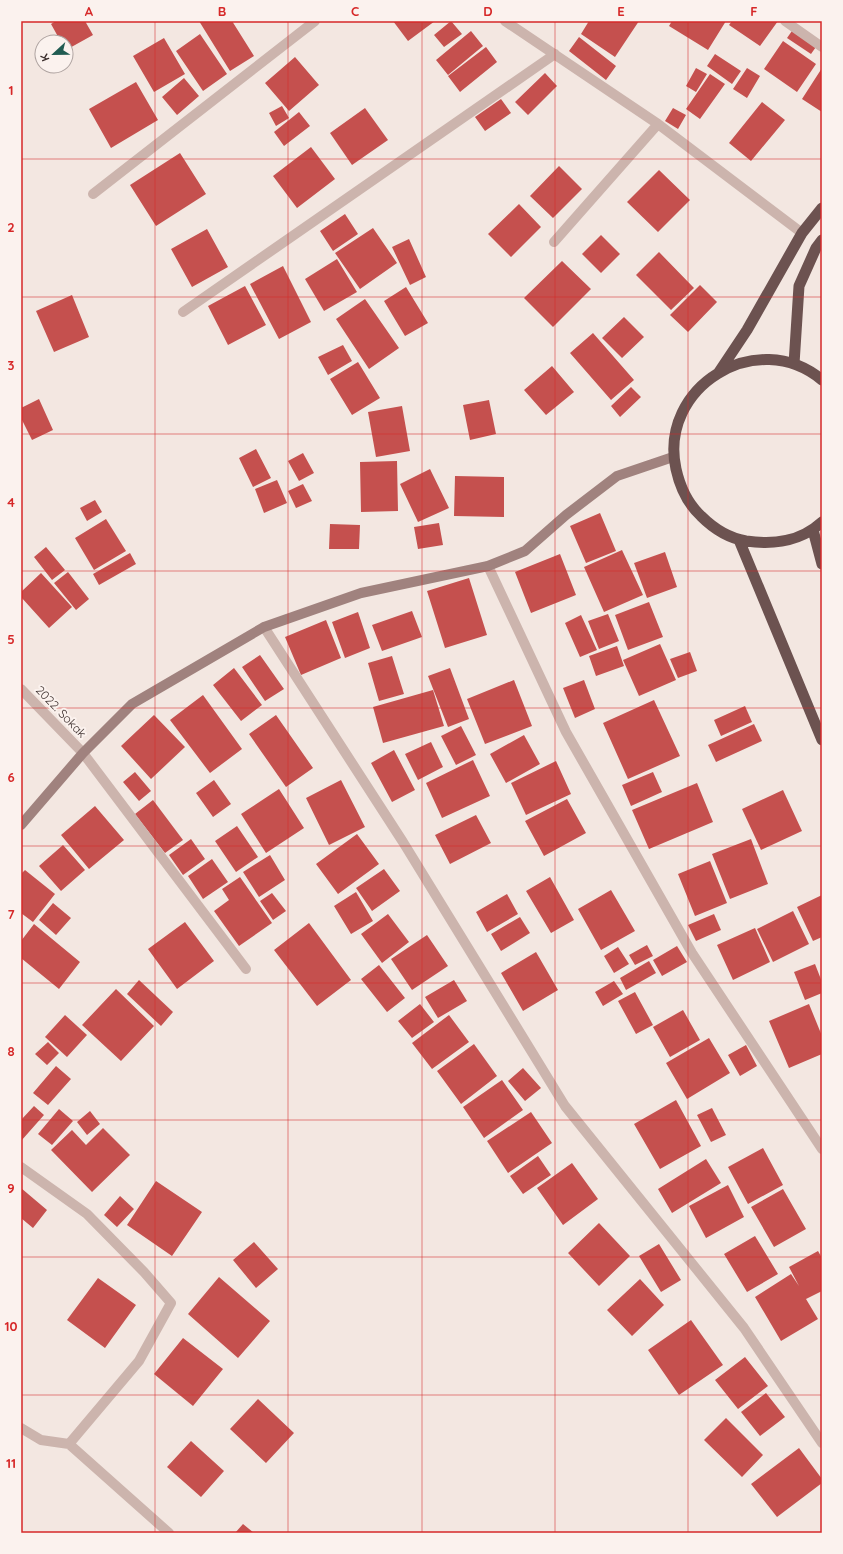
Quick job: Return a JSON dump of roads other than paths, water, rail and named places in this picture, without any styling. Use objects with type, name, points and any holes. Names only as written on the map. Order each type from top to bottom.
[{"type":"highway","points":[[719,372],[747,330],[802,233],[822,208]]},
{"type":"highway","points":[[794,364],[799,286],[816,248],[822,240]]},
{"type":"highway","points":[[822,380],[815,374],[794,364],[769,359],[742,362],[719,372],[699,387],[684,408],[675,432],[673,457],[679,484],[693,509],[713,528],[739,540],[764,544],[790,540],[813,530],[822,522]]},
{"type":"highway","points":[[813,530],[822,564]]},
{"type":"highway","points":[[739,540],[822,740]]},
{"type":"main road","points":[[21,824],[83,753],[132,704],[264,627],[361,593],[488,566],[525,551],[566,516],[617,476],[673,457]]},
{"type":"street","points":[[93,194],[315,21]]},
{"type":"street","points":[[505,21],[658,124],[802,233]]},
{"type":"street","points":[[784,21],[822,47]]},
{"type":"street","points":[[183,312],[555,54]]},
{"type":"street","points":[[554,242],[658,124]]},
{"type":"street","points":[[488,566],[566,732],[692,953],[822,1149]]},
{"type":"street","points":[[264,627],[403,842],[565,1106],[744,1328],[822,1443]]},
{"type":"street","name":"2022. Sokak","points":[[21,689],[83,753],[246,969]]},
{"type":"street","points":[[21,1167],[87,1214],[144,1272],[171,1303],[139,1361],[69,1444]]},
{"type":"street","points":[[21,1428],[41,1440],[69,1444],[169,1533]]}]
